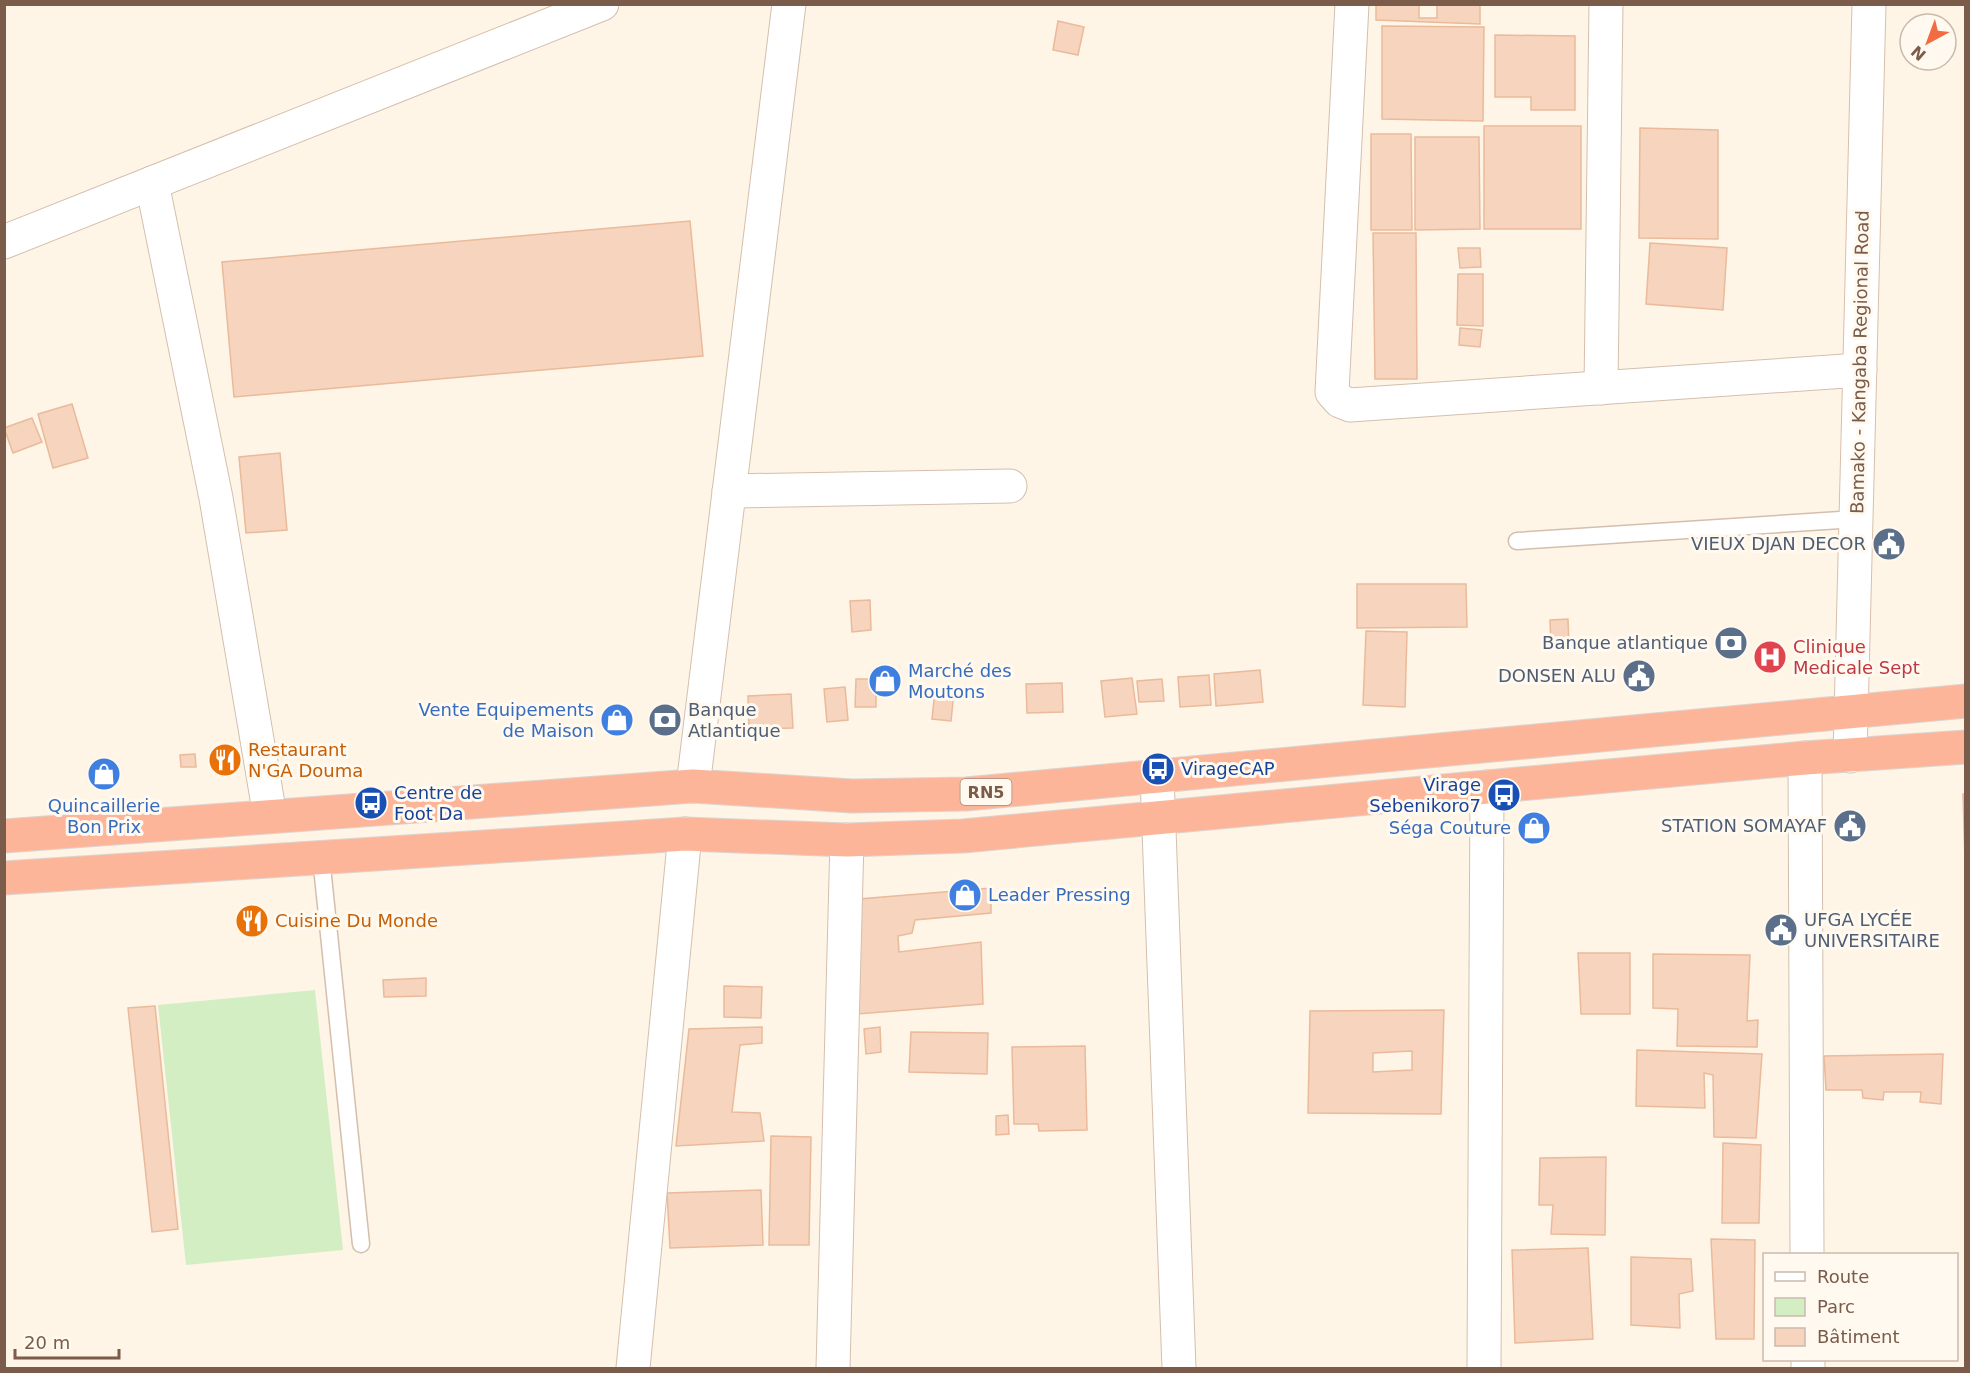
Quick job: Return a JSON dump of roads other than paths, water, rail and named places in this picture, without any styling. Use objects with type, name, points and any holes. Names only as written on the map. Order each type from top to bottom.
[{"type":"highway","name":"RN5","points":[[4,836],[693,786],[852,796],[955,794],[1965,701]]},
{"type":"highway","name":"RN5","points":[[4,878],[685,834],[847,840],[963,836],[1805,758],[1965,747]]},
{"type":"street","points":[[4,242],[602,4]]},
{"type":"street","points":[[693,786],[789,4]]},
{"type":"street","points":[[1352,4],[1332,392],[1340,401],[1350,405],[1860,370]]},
{"type":"street","points":[[1601,388],[1606,4]]},
{"type":"street","name":"Bamako - Kangaba Regional Road","points":[[1850,756],[1869,4]]},
{"type":"street","points":[[152,183],[216,498],[270,816]]},
{"type":"street","points":[[729,491],[1010,486]]},
{"type":"street","points":[[1805,758],[1807,1253]]},
{"type":"street","points":[[1157,776],[1179,1368]]},
{"type":"street","points":[[1484,1368],[1488,787]]},
{"type":"street","points":[[633,1368],[685,834]]},
{"type":"street","points":[[833,1368],[847,840]]},
{"type":"lane","points":[[1517,541],[1856,519]]},
{"type":"lane","points":[[321,857],[361,1244]]},
{"type":"place","name":"VIEUX DJAN DECOR","points":[[1889,544]]},
{"type":"place","name":"Banque atlantique","points":[[1731,643]]},
{"type":"place","name":"Clinique Medicale Sept","points":[[1770,657]]},
{"type":"place","name":"DONSEN ALU","points":[[1639,676]]},
{"type":"place","name":"Marché des Moutons","points":[[885,681]]},
{"type":"place","name":"Vente Equipements de Maison","points":[[617,720]]},
{"type":"place","name":"Banque Atlantique","points":[[665,720]]},
{"type":"place","name":"Restaurant N'GA Douma","points":[[225,760]]},
{"type":"place","name":"VirageCAP","points":[[1158,769]]},
{"type":"place","name":"Quincaillerie Bon Prix","points":[[104,774]]},
{"type":"place","name":"Virage Sebenikoro7","points":[[1504,795]]},
{"type":"place","name":"Centre de Foot Da","points":[[371,803]]},
{"type":"place","name":"STATION SOMAYAF","points":[[1850,826]]},
{"type":"place","name":"Séga Couture","points":[[1534,828]]},
{"type":"place","name":"Leader Pressing","points":[[965,895]]},
{"type":"place","name":"Cuisine Du Monde","points":[[252,921]]},
{"type":"place","name":"UFGA LYCÉE UNIVERSITAIRE","points":[[1781,930]]}]
